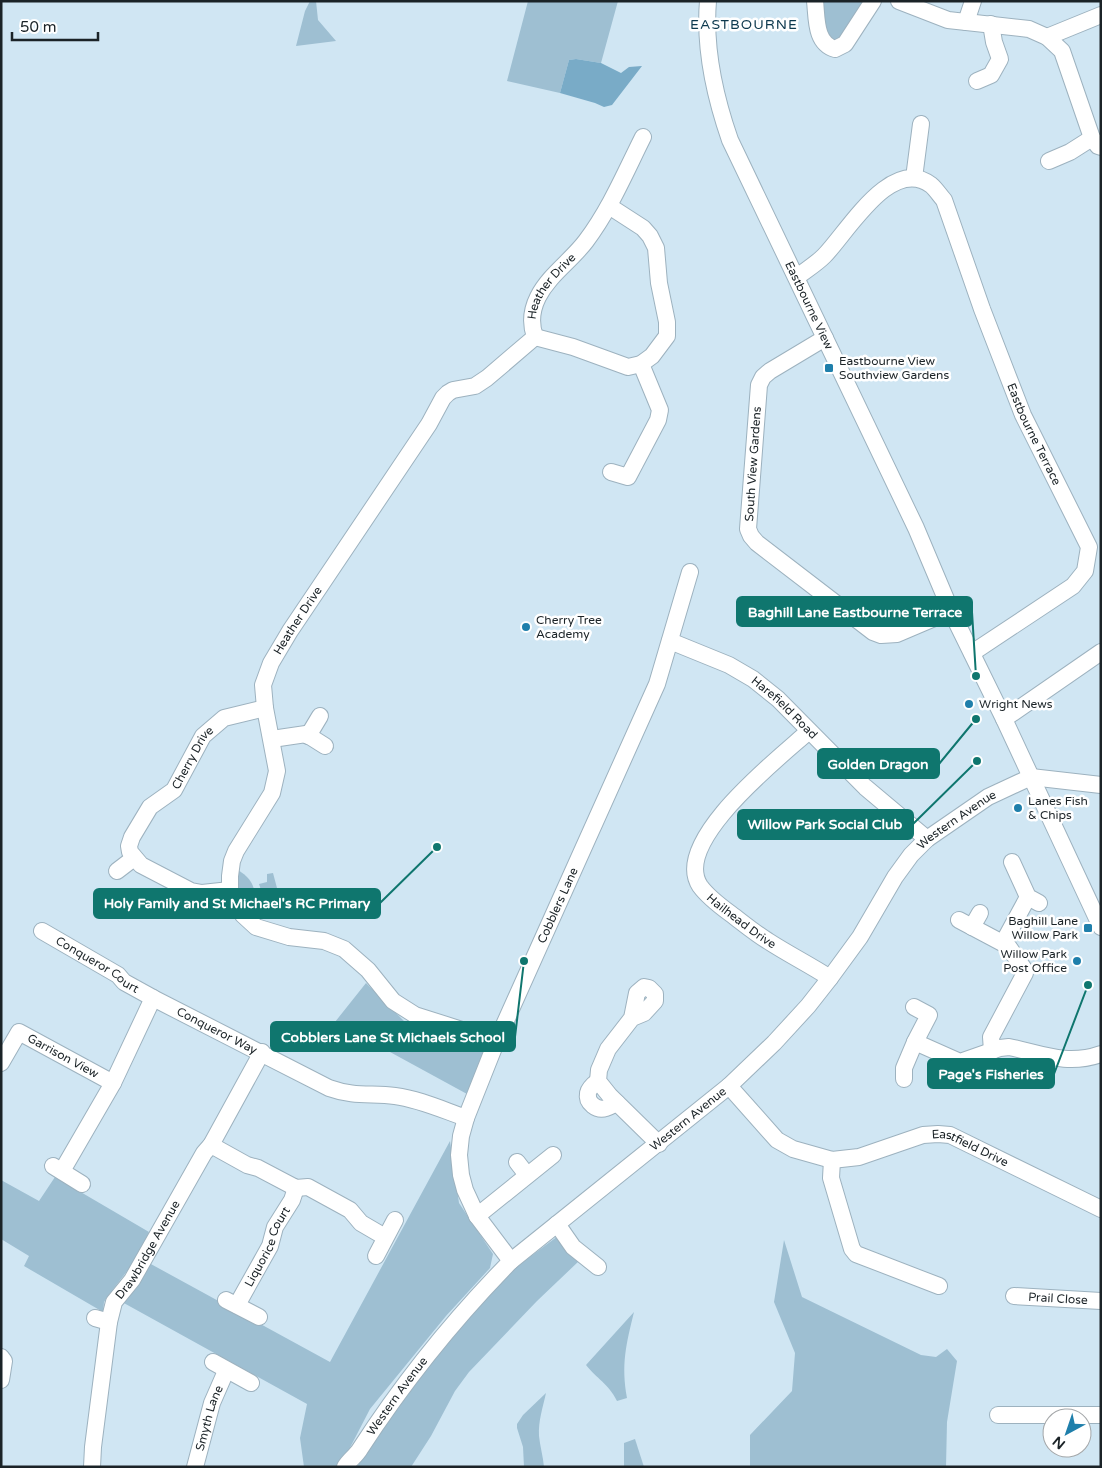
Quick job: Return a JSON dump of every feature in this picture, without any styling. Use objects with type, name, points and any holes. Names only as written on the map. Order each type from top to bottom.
[{"type":"street","name":"Eastbourne View","points":[[708,1],[707,38],[719,106],[730,140],[916,528],[951,611],[1004,719],[1101,927]]},
{"type":"street","points":[[815,1],[820,36],[828,47],[835,49],[845,44],[873,1]]},
{"type":"street","points":[[899,1],[948,20],[1029,29],[1047,37],[1062,51],[1096,142],[1049,161]]},
{"type":"street","points":[[966,22],[973,1]]},
{"type":"street","points":[[1047,37],[1101,16]]},
{"type":"street","points":[[985,81],[1000,60],[994,42],[999,25]]},
{"type":"street","points":[[797,277],[824,257],[875,196],[900,180],[914,178],[921,124]]},
{"type":"street","name":"Heather Drive","points":[[230,890],[232,861],[241,842],[272,793],[278,771],[265,708],[263,685],[271,663],[290,631],[429,424],[443,398],[453,390],[476,386],[535,337],[530,325],[537,298],[561,267],[581,248],[609,206],[643,136]]},
{"type":"street","name":"Eastbourne Terrace","points":[[914,178],[932,185],[944,200],[982,309],[1023,415],[1089,547],[1085,571],[1073,586],[972,653]]},
{"type":"street","points":[[535,337],[573,347],[628,367],[641,364],[652,356],[667,336],[667,322],[659,283],[656,248],[650,236],[643,228],[609,206]]},
{"type":"street","name":"South View Gardens","points":[[825,338],[770,371],[764,376],[759,385],[748,529],[750,536],[757,544],[873,632],[881,635],[897,634],[951,611]]},
{"type":"street","points":[[611,472],[634,480],[658,420],[660,410],[641,364]]},
{"type":"street","name":"Cobblers Lane","points":[[511,1261],[477,1216],[465,1190],[459,1155],[461,1136],[466,1118],[495,1045],[657,684],[690,572]]},
{"type":"street","name":"Harefield Road","points":[[670,641],[729,665],[753,679],[778,699],[865,787],[927,838]]},
{"type":"street","points":[[1004,719],[1101,652]]},
{"type":"street","name":"Cherry Drive","points":[[134,858],[129,846],[132,837],[150,807],[174,790],[203,736],[224,718],[265,708]]},
{"type":"street","points":[[308,736],[320,716]]},
{"type":"street","name":"Hailhead Drive","points":[[809,730],[734,799],[702,842],[694,871],[699,885],[721,906],[766,940],[830,978]]},
{"type":"street","points":[[272,739],[306,734],[325,746]]},
{"type":"street","points":[[1031,777],[1101,786]]},
{"type":"street","name":"Western Avenue","points":[[345,1467],[358,1452],[395,1395],[423,1359],[478,1294],[511,1261],[729,1086],[774,1043],[808,1006],[830,978],[860,937],[911,855],[927,838],[988,797],[1031,777]]},
{"type":"street","points":[[117,871],[134,858],[141,865],[197,893],[230,890],[243,915],[256,927],[289,937],[324,941],[344,949],[368,970],[393,1001],[415,1014],[462,1030],[495,1045]]},
{"type":"street","points":[[1004,944],[1034,900],[1012,862]]},
{"type":"street","points":[[970,920],[1008,946],[1025,973],[991,1037],[992,1051]]},
{"type":"street","name":"Conqueror Court","points":[[42,931],[118,975],[124,982],[154,998]]},
{"type":"street","points":[[82,1184],[58,1168],[112,1083],[154,998]]},
{"type":"street","name":"Conqueror Way","points":[[154,998],[330,1088],[344,1093],[394,1096],[425,1103],[466,1118]]},
{"type":"street","points":[[904,1079],[904,1068],[914,1042],[929,1015],[914,1007]]},
{"type":"street","points":[[632,1018],[608,1049],[599,1070],[598,1081],[617,1103],[659,1144]]},
{"type":"street","name":"Garrison View","points":[[1,1063],[19,1032],[112,1083]]},
{"type":"street","points":[[914,1042],[960,1062],[1009,1047],[1073,1060],[1101,1054]]},
{"type":"street","name":"Drawbridge Avenue","points":[[92,1467],[102,1320],[132,1280],[204,1153],[211,1145],[262,1052]]},
{"type":"street","name":"Eastfield Drive","points":[[729,1086],[776,1140],[799,1151],[832,1160],[859,1157],[923,1135],[950,1135],[1101,1209]]},
{"type":"street","points":[[211,1145],[247,1165],[258,1168],[296,1188],[308,1187],[350,1210],[360,1223],[385,1237]]},
{"type":"street","points":[[477,1216],[522,1168],[553,1156]]},
{"type":"street","points":[[832,1160],[831,1178],[852,1249],[856,1254],[939,1286]]},
{"type":"street","name":"Liquorice Court","points":[[259,1317],[232,1302],[270,1246],[275,1227],[292,1200],[296,1188]]},
{"type":"street","points":[[376,1256],[395,1220]]},
{"type":"street","points":[[557,1224],[573,1246],[598,1267]]},
{"type":"street","name":"Prail Close","points":[[1014,1296],[1101,1301]]},
{"type":"street","points":[[1,1357],[4,1361],[1,1380]]},
{"type":"street","name":"Smyth Lane","points":[[196,1467],[220,1367],[251,1383]]},
{"type":"street","points":[[998,1415],[1101,1416]]},
{"type":"shaded area","points":[[310,1],[316,1],[318,20],[336,41],[296,46],[305,11]]},
{"type":"shaded area","points":[[528,1],[618,1],[601,63],[576,59],[569,60],[560,93],[507,81]]},
{"type":"shaded area","points":[[822,1],[865,2],[840,42],[827,42]]},
{"type":"shaded area","points":[[576,59],[601,63],[621,73],[629,67],[642,66],[612,105],[604,107],[560,93],[569,60]]},
{"type":"shaded area","points":[[237,870],[244,874],[252,884],[256,898],[254,919],[237,893]]},
{"type":"shaded area","points":[[273,873],[281,903],[272,905],[270,898],[264,899],[259,884],[267,882],[267,874]]},
{"type":"shaded area","points":[[366,983],[404,1021],[485,1049],[467,1094],[335,1022]]},
{"type":"shaded area","points":[[450,1141],[459,1203],[493,1254],[490,1268],[446,1316],[370,1409],[340,1467],[304,1467],[300,1438],[307,1404],[122,1302],[149,1263],[330,1362]]},
{"type":"shaded area","points":[[55,1177],[149,1232],[138,1257],[104,1302],[103,1312],[24,1266],[29,1256],[1,1239],[1,1180],[39,1201]]},
{"type":"shaded area","points":[[558,1236],[579,1261],[537,1301],[469,1372],[455,1391],[431,1436],[411,1467],[357,1467],[378,1433],[434,1356],[511,1271]]},
{"type":"shaded area","points":[[784,1240],[802,1297],[921,1355],[936,1357],[947,1349],[957,1361],[947,1422],[946,1467],[750,1467],[750,1435],[792,1391],[795,1353],[774,1302]]},
{"type":"shaded area","points":[[634,1312],[624,1365],[627,1398],[617,1401],[606,1385],[586,1365]]},
{"type":"shaded area","points":[[546,1393],[539,1430],[544,1467],[524,1467],[523,1447],[517,1424],[523,1415]]},
{"type":"shaded area","points":[[635,1439],[644,1467],[624,1467],[624,1443]]},
{"type":"place","name":"Eastbourne View Southview Gardens","points":[[829,368]]},
{"type":"place","name":"Cherry Tree Academy","points":[[526,627]]},
{"type":"place","name":"Baghill Lane Eastbourne Terrace","points":[[976,676]]},
{"type":"place","name":"Wright News","points":[[969,704]]},
{"type":"place","name":"Golden Dragon","points":[[976,719]]},
{"type":"place","name":"Willow Park Social Club","points":[[977,761]]},
{"type":"place","name":"Lanes Fish & Chips","points":[[1018,808]]},
{"type":"place","name":"Holy Family and St Michael's RC Primary","points":[[437,847]]},
{"type":"place","name":"Baghill Lane Willow Park","points":[[1088,928]]},
{"type":"place","name":"Cobblers Lane St Michaels School","points":[[524,961]]},
{"type":"place","name":"Willow Park Post Office","points":[[1077,961]]},
{"type":"place","name":"Page's Fisheries","points":[[1088,985]]},
{"type":"district","name":"EASTBOURNE","points":[[744,24]]}]
